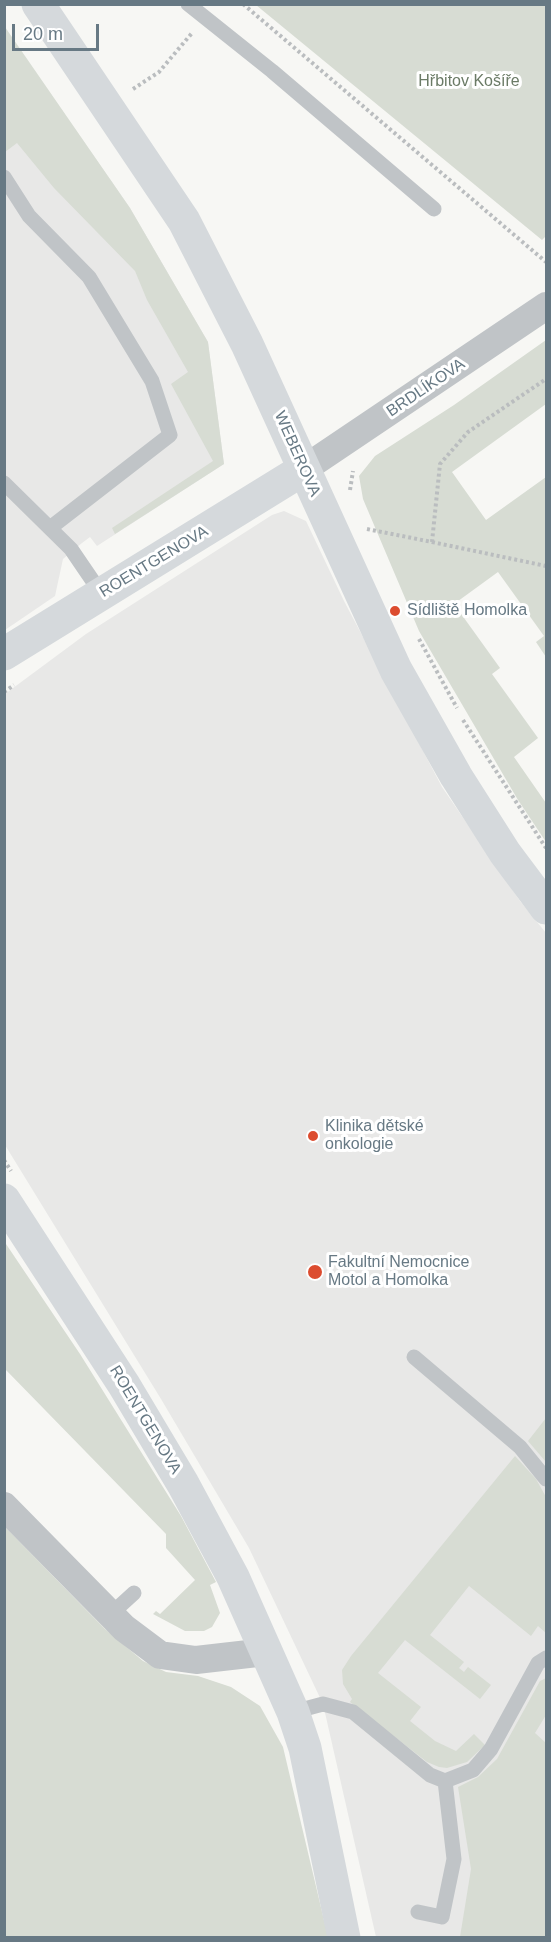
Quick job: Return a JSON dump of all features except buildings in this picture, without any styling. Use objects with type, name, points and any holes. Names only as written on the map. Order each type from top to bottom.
[{"type":"street","name":"WEBEROVA","points":[[38,4],[184,221],[247,344],[396,670],[456,776],[505,853],[546,908]]},
{"type":"street","name":"BRDLÍKOVA","points":[[304,469],[546,306]]},
{"type":"street","name":"ROENTGENOVA","points":[[12,667],[101,593],[304,469]]},
{"type":"street","name":"ROENTGENOVA","points":[[4,1200],[183,1484],[233,1577],[293,1712],[305,1748],[344,1938]]},
{"type":"street","points":[[4,1506],[111,1614],[160,1655],[196,1660],[266,1652]]},
{"type":"lane","points":[[188,4],[434,208]]},
{"type":"lane","points":[[4,177],[29,216],[89,277],[152,381],[170,435],[50,528]]},
{"type":"lane","points":[[7,491],[72,549],[101,593]]},
{"type":"lane","points":[[414,1357],[520,1447],[546,1479]]},
{"type":"lane","points":[[111,1614],[134,1593]]},
{"type":"lane","points":[[293,1712],[323,1704],[353,1712],[430,1775],[445,1781],[473,1770],[490,1749],[538,1663],[546,1658]]},
{"type":"lane","points":[[418,1912],[442,1917],[454,1859],[445,1781]]},
{"type":"path","points":[[243,4],[546,262]]},
{"type":"path","points":[[128,93],[159,72],[205,17]]},
{"type":"path","points":[[432,542],[440,464],[468,432],[546,379]]},
{"type":"path","points":[[353,472],[349,488],[354,498]]},
{"type":"path","points":[[363,519],[371,540]]},
{"type":"path","points":[[367,529],[546,567]]},
{"type":"path","points":[[414,631],[463,720],[546,848]]},
{"type":"path","points":[[4,692],[12,667]]},
{"type":"shaded area","points":[[4,27],[130,208],[208,342],[224,464],[97,546],[90,537],[82,543],[63,559],[55,596],[5,630]]},
{"type":"shaded area","name":"Fakultní Nemocnice Motol a Homolka","points":[[284,511],[306,521],[344,601],[442,787],[520,901],[546,933],[546,1937],[376,1937],[323,1704],[249,1548],[161,1399],[5,1145],[5,694],[86,634],[272,515]]},
{"type":"green space","name":"Hřbitov Košíře","points":[[256,5],[546,5],[546,236],[542,240]]},
{"type":"green space","points":[[5,27],[130,208],[208,342],[224,464],[115,534],[112,528],[213,461],[171,384],[188,372],[147,300],[135,271],[54,188],[17,143],[5,152]]},
{"type":"green space","points":[[546,340],[546,404],[452,472],[486,520],[546,477],[546,657],[536,642],[544,636],[498,572],[454,604],[500,668],[492,674],[538,738],[514,757],[546,803],[546,842],[518,800],[419,631],[363,499],[359,476],[375,456],[454,405]]},
{"type":"green space","points":[[4,1241],[80,1354],[181,1516],[216,1582],[210,1585],[220,1613],[212,1627],[204,1631],[185,1631],[153,1614],[156,1611],[160,1614],[195,1580],[166,1548],[166,1534],[5,1369]]},
{"type":"green space","points":[[546,1418],[546,1462],[528,1441]]},
{"type":"green space","points":[[515,1456],[536,1479],[546,1497],[546,1633],[538,1626],[531,1636],[469,1586],[430,1635],[464,1662],[459,1668],[464,1672],[468,1667],[491,1685],[480,1699],[405,1640],[378,1673],[421,1707],[410,1721],[435,1741],[456,1751],[474,1734],[485,1745],[467,1762],[447,1768],[439,1767],[427,1762],[350,1702],[352,1699],[343,1684],[342,1670],[351,1656]]},
{"type":"green space","points":[[4,1526],[105,1629],[143,1661],[166,1672],[198,1676],[231,1687],[260,1706],[283,1747],[328,1937],[5,1937]]},
{"type":"green space","points":[[546,1678],[546,1715],[535,1733],[546,1743],[546,1937],[460,1937],[471,1869],[458,1787],[478,1777],[497,1759],[540,1681]]},
{"type":"place","name":"Sídliště Homolka","points":[[395,611]]},
{"type":"place","name":"Klinika dětské onkologie","points":[[313,1136]]},
{"type":"place","name":"Fakultní Nemocnice Motol a Homolka","points":[[315,1272]]}]
